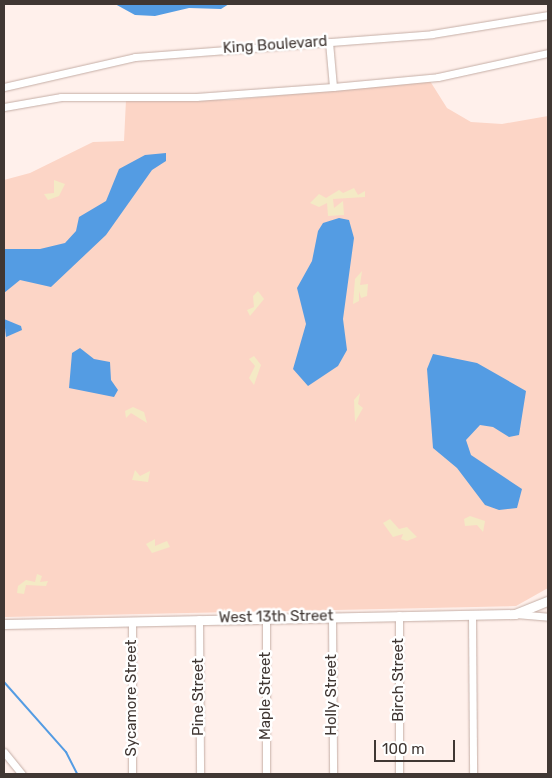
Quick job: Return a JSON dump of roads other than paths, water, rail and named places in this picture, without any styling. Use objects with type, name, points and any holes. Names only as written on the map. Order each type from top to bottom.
[{"type":"main road","points":[[516,614],[548,601]]},
{"type":"main road","name":"West 13th Street","points":[[4,624],[266,617],[516,614]]},
{"type":"street","name":"King Boulevard","points":[[4,87],[135,57],[432,34],[548,15]]},
{"type":"street","points":[[329,42],[332,87]]},
{"type":"street","points":[[4,107],[60,97],[196,97],[332,87],[438,76],[548,53]]},
{"type":"street","name":"West 13th Street","points":[[516,614],[548,617]]},
{"type":"street","name":"Birch Street","points":[[399,615],[399,774]]},
{"type":"street","points":[[472,615],[473,774]]},
{"type":"street","name":"Holly Street","points":[[332,616],[333,774]]},
{"type":"street","name":"Maple Street","points":[[266,617],[266,774]]},
{"type":"street","name":"Pine Street","points":[[199,619],[200,774]]},
{"type":"street","name":"Sycamore Street","points":[[132,621],[132,774]]},
{"type":"street","points":[[4,752],[22,774]]},
{"type":"water","points":[[115,4],[229,4],[221,9],[189,8],[155,16],[135,15]]},
{"type":"water","points":[[166,153],[166,161],[152,170],[106,235],[51,287],[20,280],[4,293],[4,249],[40,249],[65,243],[76,231],[79,217],[106,201],[119,169],[145,155]]},
{"type":"water","points":[[339,218],[349,220],[354,238],[343,319],[347,350],[338,366],[308,386],[293,369],[306,324],[297,288],[312,261],[318,231],[323,223]]},
{"type":"water","points":[[4,319],[21,326],[22,330],[6,337]]},
{"type":"water","points":[[80,348],[94,359],[110,362],[111,380],[118,390],[114,397],[69,388],[72,353]]},
{"type":"water","points":[[433,354],[477,363],[526,391],[519,435],[509,437],[493,427],[480,425],[466,440],[471,455],[522,489],[517,508],[499,510],[485,505],[457,468],[433,448],[427,369]]},
{"type":"waterway","points":[[4,682],[66,752],[77,774]]}]
